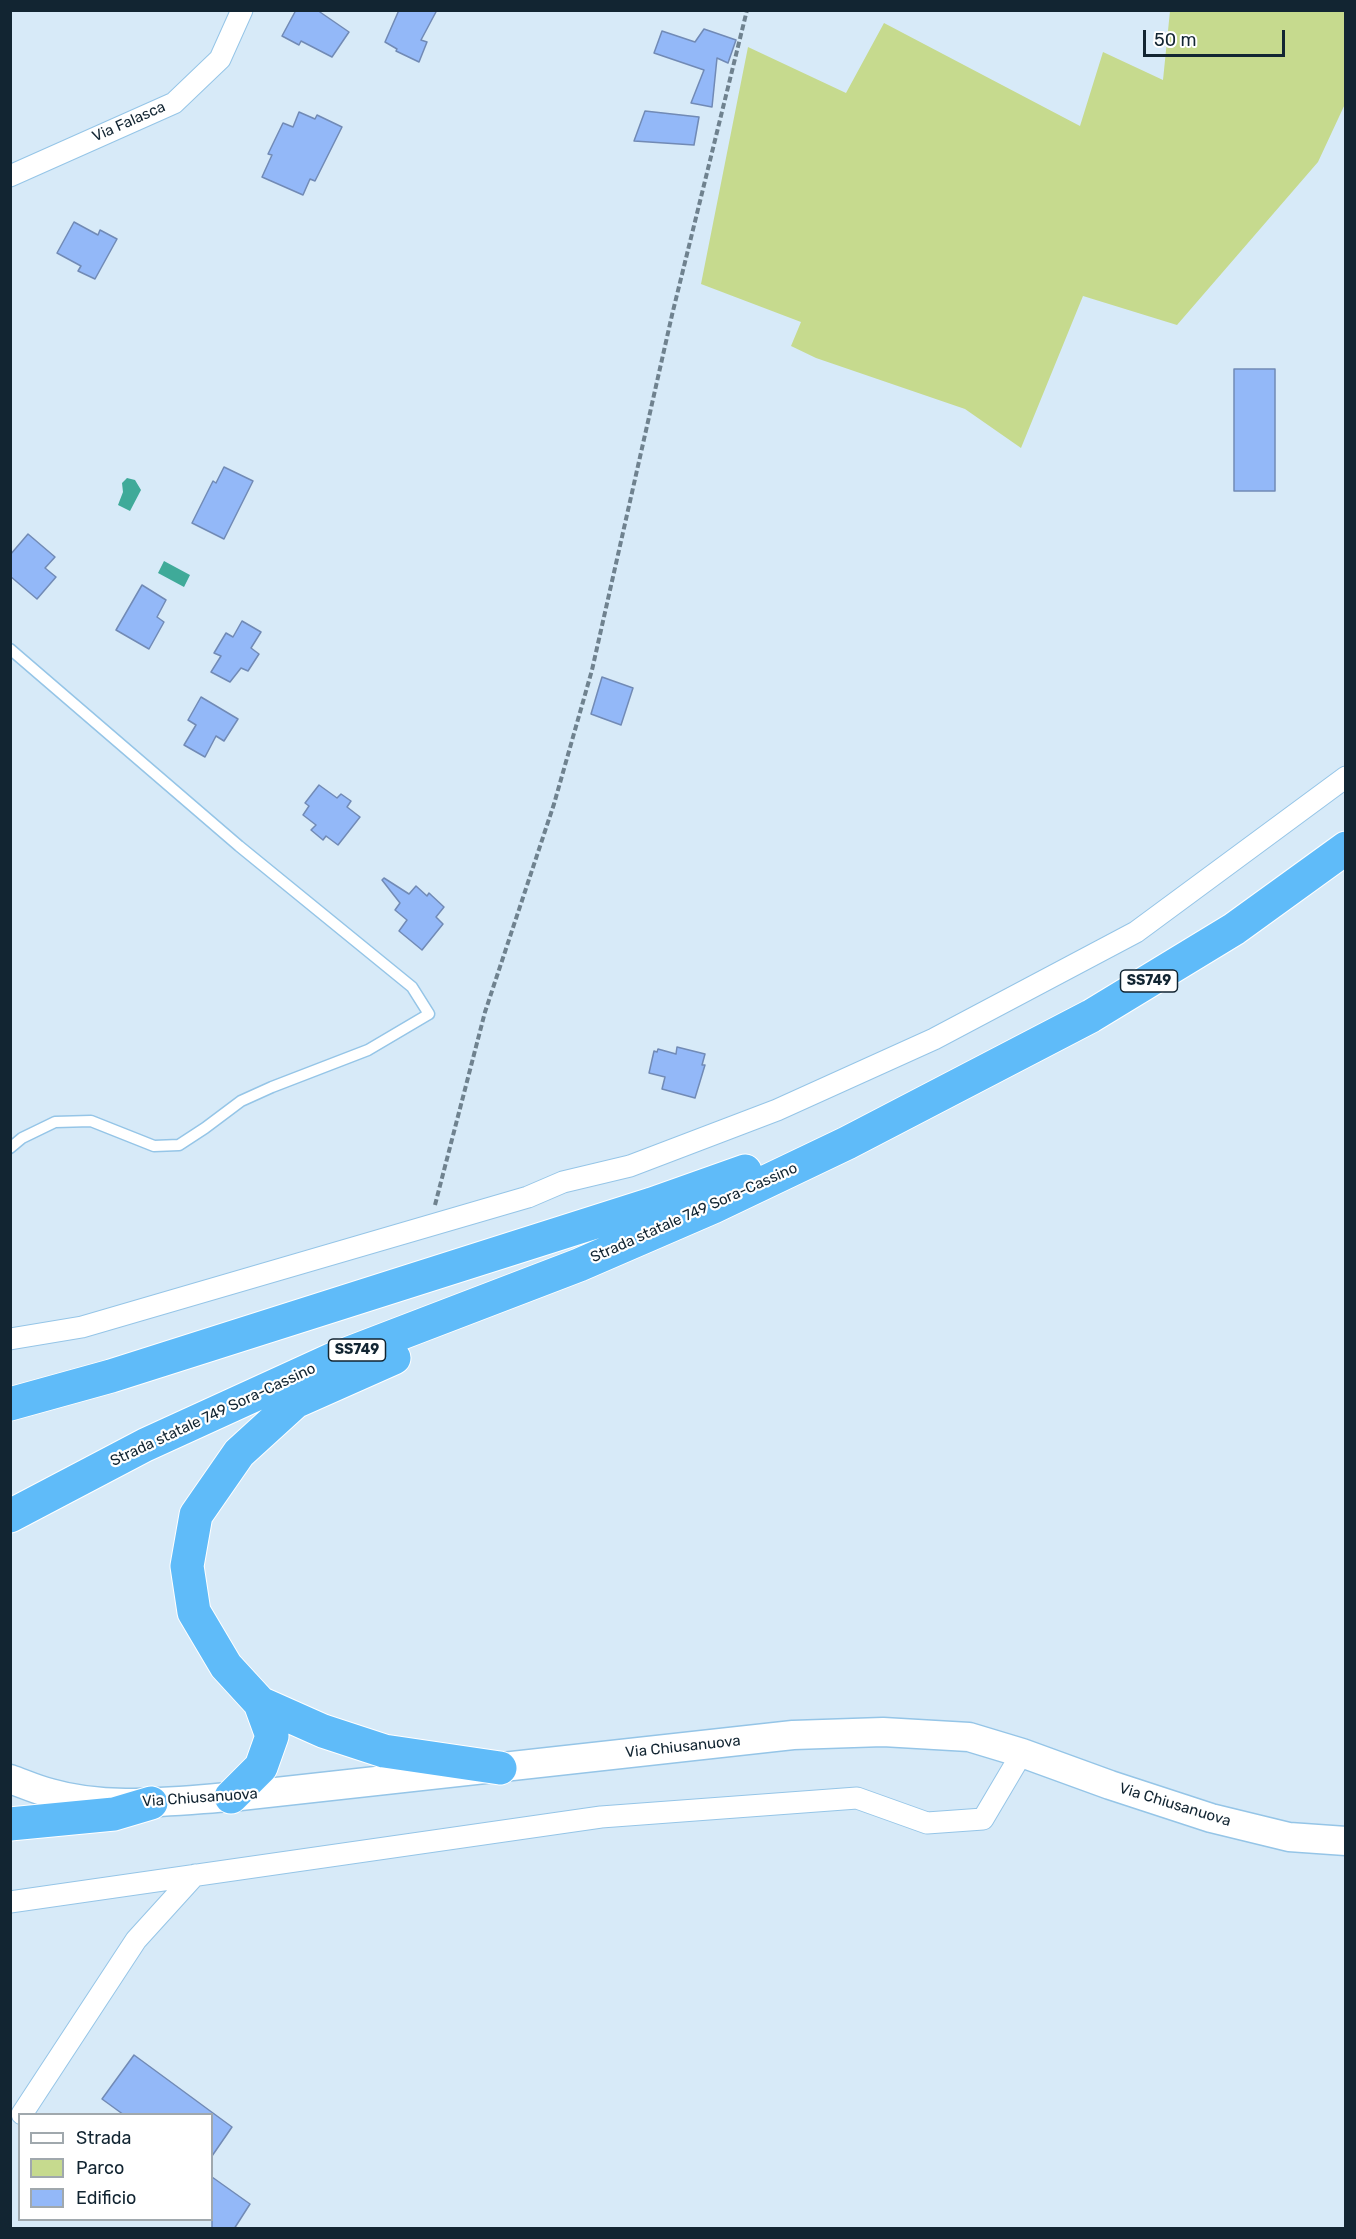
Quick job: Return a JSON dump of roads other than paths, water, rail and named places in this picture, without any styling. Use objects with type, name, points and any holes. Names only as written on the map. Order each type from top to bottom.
[{"type":"highway","name":"Strada statale 749 Sora-Cassino","points":[[10,1516],[145,1445],[331,1360],[579,1264],[713,1207],[847,1143],[1091,1016],[1234,929],[1346,848]]},
{"type":"highway","points":[[10,1404],[111,1376],[652,1204],[737,1175],[889,1106],[941,1095]]},
{"type":"highway","points":[[231,1797],[261,1767],[272,1736],[260,1703],[226,1666],[194,1612],[187,1566],[196,1515],[239,1453],[295,1402],[644,1250],[713,1207]]},
{"type":"highway","points":[[260,1703],[323,1731],[384,1751],[500,1768]]},
{"type":"highway","points":[[10,1824],[114,1814],[151,1803]]},
{"type":"street","name":"Via Falasca","points":[[10,176],[174,102],[220,59],[242,10]]},
{"type":"street","points":[[10,1339],[82,1328],[528,1197],[563,1182],[630,1166],[777,1110],[934,1039],[1136,932],[1346,777]]},
{"type":"street","name":"Via Chiusanuova","points":[[10,1779],[51,1794],[99,1802],[151,1803],[231,1797],[793,1736],[883,1732],[969,1737],[1023,1753],[1110,1785],[1211,1818],[1289,1837],[1346,1841]]},
{"type":"street","points":[[10,1902],[601,1817],[857,1798],[927,1824],[983,1819],[1023,1753]]},
{"type":"street","points":[[23,2113],[136,1940],[195,1875]]},
{"type":"lane","points":[[10,649],[240,846],[412,987],[429,1014],[368,1050],[241,1101],[179,1145],[154,1146],[90,1121],[55,1122],[22,1138],[10,1148]]}]
